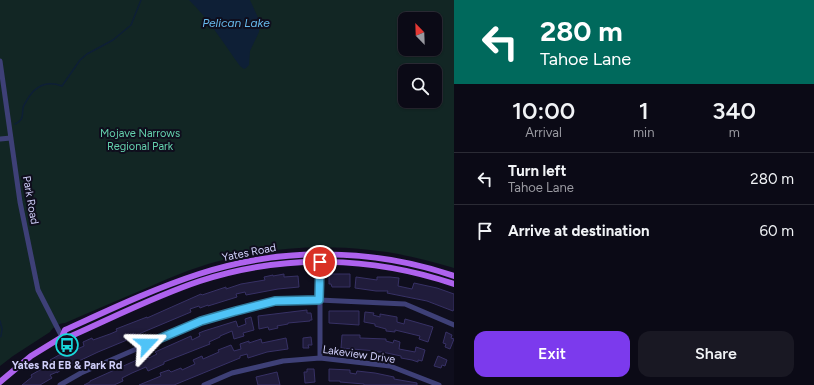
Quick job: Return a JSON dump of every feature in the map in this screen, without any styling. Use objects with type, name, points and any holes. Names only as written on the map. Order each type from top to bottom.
[{"type":"main road","name":"Yates Road","points":[[62,337],[65,330],[182,280],[229,265],[268,258],[313,254],[344,254],[379,258],[427,268],[454,276]]},
{"type":"main road","name":"Yates Road","points":[[0,382],[31,356],[62,337],[69,337],[172,292],[236,271],[269,265],[351,262],[380,265],[428,276],[454,284]]},
{"type":"street","name":"Park Road","points":[[0,61],[20,202],[38,290],[62,337]]},
{"type":"street","points":[[0,139],[11,138]]},
{"type":"street","points":[[320,262],[320,358]]},
{"type":"street","points":[[60,385],[81,373],[201,321],[275,301],[319,300],[405,304],[454,325]]},
{"type":"street","name":"Lakeview Drive","points":[[204,385],[232,373],[261,366],[283,361],[320,358],[390,366],[439,385]]},
{"type":"green space","name":"Mojave Narrows Regional Park","points":[[0,0],[454,0],[454,268],[400,254],[348,248],[296,248],[244,255],[189,270],[58,325],[50,332],[0,366]]},
{"type":"water","name":"Pelican Lake","points":[[189,0],[250,0],[260,22],[259,32],[250,51],[249,65],[246,68],[244,69],[240,66],[210,23]]},
{"type":"building","points":[[284,274],[284,277],[298,276],[299,287],[246,295],[245,292],[236,294],[237,297],[208,306],[200,308],[199,306],[190,309],[191,312],[136,336],[134,333],[126,337],[127,340],[50,375],[52,378],[40,385],[22,385],[32,377],[31,375],[52,363],[50,360],[70,349],[71,352],[84,346],[83,342],[92,338],[93,340],[110,334],[117,331],[116,329],[147,318],[201,294],[202,295],[226,287],[226,289],[241,284],[265,280],[264,277]]},
{"type":"building","points":[[329,274],[350,274],[350,287],[332,287],[331,284],[329,284]]},
{"type":"building","points":[[356,277],[377,280],[377,277],[399,278],[398,286],[412,289],[414,283],[437,288],[454,294],[454,309],[453,311],[427,301],[387,293],[388,291],[355,288]]},
{"type":"building","points":[[307,310],[307,313],[311,313],[312,320],[310,321],[288,323],[277,326],[278,328],[269,330],[268,327],[259,329],[258,316]]},
{"type":"building","points":[[329,311],[359,311],[359,325],[329,323]]},
{"type":"building","points":[[365,312],[374,313],[373,315],[380,317],[380,314],[397,317],[397,322],[404,324],[405,319],[433,327],[428,342],[419,339],[420,336],[395,330],[395,332],[386,331],[386,329],[375,326],[375,324],[364,322]]},
{"type":"building","points":[[251,317],[254,330],[243,333],[244,336],[234,339],[232,331],[209,342],[210,344],[164,362],[164,364],[148,371],[146,367],[132,373],[122,378],[123,381],[114,385],[84,385],[148,355],[149,358],[157,354],[155,352],[191,336],[192,340],[200,336],[199,333],[236,321],[238,327],[246,324],[245,319]]},
{"type":"building","points":[[446,332],[452,335],[451,338],[454,339],[450,349],[445,347],[446,344],[443,343]]},
{"type":"building","points":[[342,335],[360,335],[360,338],[386,339],[386,341],[393,343],[394,340],[400,342],[399,349],[415,352],[416,347],[425,350],[422,361],[418,360],[418,362],[401,358],[401,356],[382,352],[341,348]]},
{"type":"building","points":[[311,337],[312,345],[308,345],[309,348],[303,348],[303,338]]},
{"type":"building","points":[[286,338],[288,349],[267,352],[248,358],[247,354],[240,356],[240,358],[174,385],[139,385],[161,376],[160,373],[169,370],[171,372],[181,368],[182,370],[195,364],[193,360],[202,356],[203,359],[219,352],[218,350],[231,345],[234,351],[241,349],[240,344],[249,341],[249,343],[261,339],[262,343]]},
{"type":"building","points":[[438,356],[447,360],[445,366],[442,365],[441,368],[434,366]]},
{"type":"building","points":[[307,369],[314,369],[315,382],[305,383],[304,372],[307,372]]},
{"type":"building","points":[[329,369],[350,370],[350,373],[356,374],[357,371],[375,373],[394,377],[394,379],[417,383],[417,385],[364,385],[340,381],[329,381]]},
{"type":"building","points":[[277,372],[280,385],[258,385],[256,377]]},
{"type":"waterway","points":[[15,124],[21,119],[24,105],[30,95],[37,88],[46,84],[56,84],[62,86],[80,60],[87,54],[113,40],[131,25],[141,0]]},
{"type":"waterway","points":[[0,321],[2,329],[0,337]]},
{"type":"place","name":"Yates Rd EB & Park Rd","points":[[67,345]]},
{"type":"route","points":[[147,344],[201,321],[275,301],[319,300],[320,262]]}]
